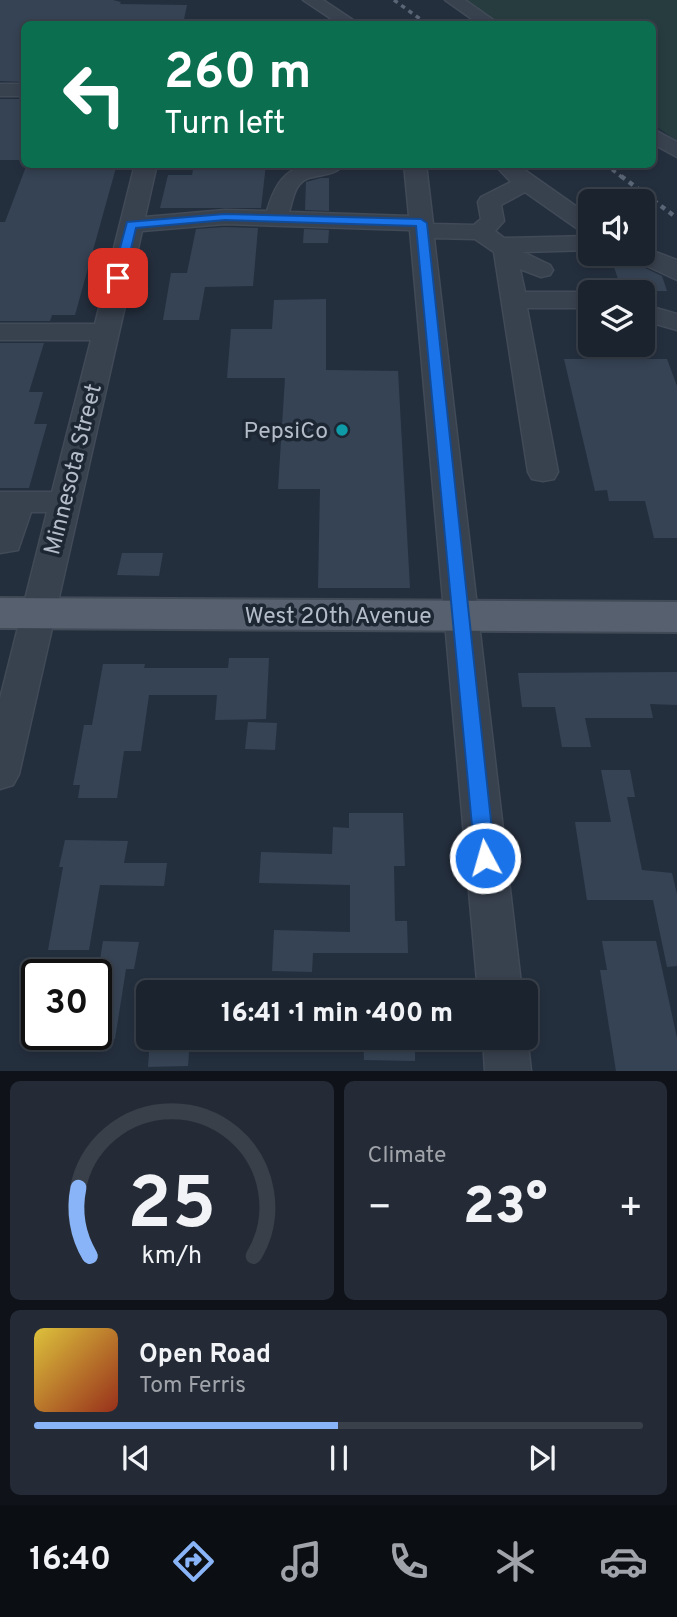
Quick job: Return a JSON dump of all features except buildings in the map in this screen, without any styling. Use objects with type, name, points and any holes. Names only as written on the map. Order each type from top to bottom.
[{"type":"main road","name":"West 20th Avenue","points":[[19,613],[677,617]]},
{"type":"street","points":[[311,0],[345,21]]},
{"type":"street","points":[[453,0],[485,21]]},
{"type":"street","points":[[0,90],[21,90]]},
{"type":"street","points":[[656,137],[677,151]]},
{"type":"street","name":"Minnesota Street","points":[[0,774],[19,613],[64,502],[145,168]]},
{"type":"street","points":[[276,218],[290,180],[298,175],[331,168]]},
{"type":"street","points":[[415,168],[499,980]]},
{"type":"street","points":[[510,168],[578,219]]},
{"type":"street","points":[[527,183],[489,202],[495,242],[514,300],[543,472]]},
{"type":"street","points":[[131,225],[225,217],[276,218],[421,227],[495,242],[578,243]]},
{"type":"street","points":[[495,242],[543,270],[578,285]]},
{"type":"street","points":[[655,260],[673,267],[677,273]]},
{"type":"street","points":[[514,300],[578,300]]},
{"type":"street","points":[[655,316],[677,322]]},
{"type":"street","points":[[0,332],[105,332]]},
{"type":"street","points":[[0,542],[7,542],[9,502],[64,502]]},
{"type":"street","points":[[506,1050],[508,1071]]},
{"type":"green space","points":[[465,0],[677,0],[677,141],[656,126],[656,21],[496,21]]},
{"type":"railway","points":[[394,0],[423,21]]},
{"type":"railway","points":[[610,168],[623,178]]},
{"type":"railway","points":[[621,176],[677,218]]},
{"type":"place","name":"PepsiCo","points":[[342,430]]},
{"type":"route","points":[[118,278],[131,225],[225,217],[421,223],[485,858]]}]
